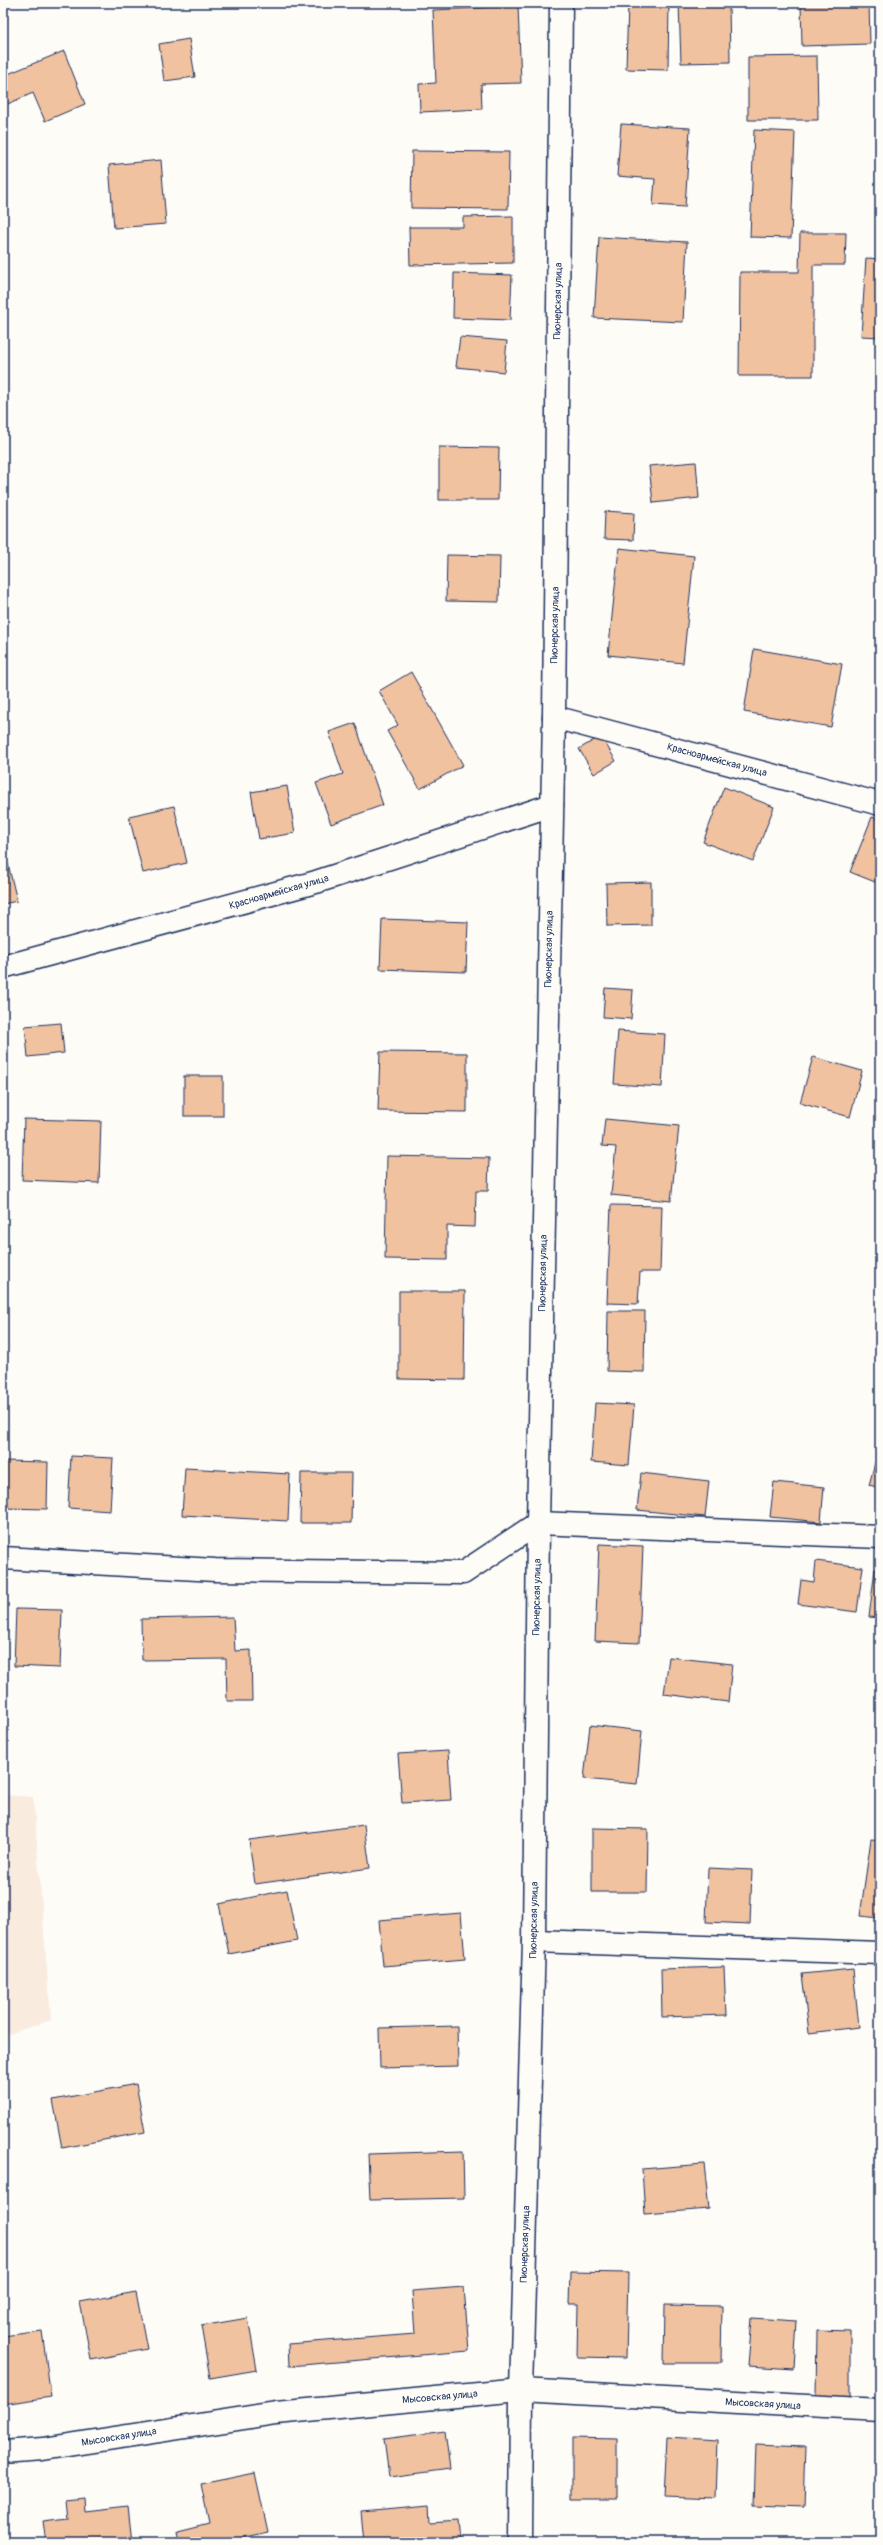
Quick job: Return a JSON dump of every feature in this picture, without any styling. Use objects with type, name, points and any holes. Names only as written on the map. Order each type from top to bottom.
[{"type":"street","name":"Пионерская улица","points":[[520,2542],[521,2390],[534,1941],[538,1523],[554,717],[561,3]]},
{"type":"street","name":"Красноармейская улица","points":[[554,717],[880,804]]},
{"type":"street","name":"Красноармейская улица","points":[[3,967],[316,882],[552,805]]},
{"type":"street","points":[[3,1558],[215,1570],[463,1573],[538,1523],[880,1537]]},
{"type":"street","points":[[534,1941],[880,1953]]},
{"type":"street","name":"Мысовская улица","points":[[3,2452],[43,2449],[276,2413],[521,2390],[880,2410]]},
{"type":"shaded area","points":[[3,1795],[33,1797],[51,2020],[3,2036]]},
{"type":"building","points":[[628,3],[669,3],[668,70],[626,69]]},
{"type":"building","points":[[679,3],[729,3],[730,62],[681,63]]},
{"type":"building","points":[[801,3],[869,3],[870,44],[802,46]]},
{"type":"building","points":[[518,6],[521,83],[481,84],[482,109],[420,112],[419,84],[436,83],[433,10]]},
{"type":"building","points":[[189,39],[195,77],[164,81],[159,44]]},
{"type":"building","points":[[64,51],[85,104],[45,121],[33,93],[3,106],[3,76]]},
{"type":"building","points":[[817,56],[818,120],[748,120],[748,57]]},
{"type":"building","points":[[621,124],[690,128],[685,207],[653,205],[655,179],[617,176]]},
{"type":"building","points":[[754,130],[795,132],[791,238],[750,237]]},
{"type":"building","points":[[412,151],[509,152],[508,209],[411,208]]},
{"type":"building","points":[[161,160],[166,224],[114,228],[109,165]]},
{"type":"building","points":[[513,216],[513,263],[410,265],[409,227],[463,227],[463,217]]},
{"type":"building","points":[[800,233],[846,233],[845,265],[813,265],[813,376],[739,376],[740,272],[799,272]]},
{"type":"building","points":[[599,237],[687,242],[683,322],[594,318]]},
{"type":"building","points":[[866,258],[880,259],[880,337],[861,336]]},
{"type":"building","points":[[454,273],[512,275],[510,320],[453,318]]},
{"type":"building","points":[[460,337],[507,341],[504,372],[456,367]]},
{"type":"building","points":[[439,447],[499,448],[498,500],[439,500]]},
{"type":"building","points":[[696,462],[699,498],[653,503],[649,466]]},
{"type":"building","points":[[605,511],[634,513],[633,540],[604,539]]},
{"type":"building","points":[[619,548],[694,556],[683,663],[608,655]]},
{"type":"building","points":[[447,555],[500,556],[499,602],[446,601]]},
{"type":"building","points":[[754,649],[842,664],[831,727],[744,712]]},
{"type":"building","points":[[411,672],[463,765],[420,789],[387,731],[398,725],[379,691]]},
{"type":"building","points":[[355,723],[383,805],[331,824],[316,783],[343,774],[329,732]]},
{"type":"building","points":[[601,736],[616,761],[594,774],[579,749]]},
{"type":"building","points":[[287,786],[295,833],[259,839],[251,792]]},
{"type":"building","points":[[724,787],[774,807],[753,861],[703,842]]},
{"type":"building","points":[[174,806],[187,863],[143,873],[129,816]]},
{"type":"building","points":[[872,817],[880,820],[880,884],[850,872]]},
{"type":"building","points":[[3,843],[17,901],[3,904]]},
{"type":"building","points":[[651,882],[651,925],[607,926],[606,883]]},
{"type":"building","points":[[382,919],[468,922],[466,972],[380,969]]},
{"type":"building","points":[[605,988],[633,990],[631,1019],[603,1017]]},
{"type":"building","points":[[61,1023],[64,1053],[28,1057],[25,1026]]},
{"type":"building","points":[[618,1031],[665,1034],[662,1087],[614,1084]]},
{"type":"building","points":[[380,1052],[467,1053],[467,1112],[378,1111]]},
{"type":"building","points":[[813,1057],[862,1071],[850,1117],[800,1103]]},
{"type":"building","points":[[184,1076],[223,1076],[223,1116],[184,1116]]},
{"type":"building","points":[[24,1119],[101,1121],[99,1183],[22,1180]]},
{"type":"building","points":[[605,1119],[679,1126],[671,1201],[611,1195],[616,1147],[602,1146]]},
{"type":"building","points":[[387,1156],[489,1158],[488,1191],[476,1191],[475,1227],[447,1226],[447,1260],[385,1259]]},
{"type":"building","points":[[611,1205],[662,1206],[660,1272],[640,1272],[638,1304],[607,1303]]},
{"type":"building","points":[[399,1291],[465,1291],[464,1380],[399,1379]]},
{"type":"building","points":[[608,1311],[645,1311],[644,1372],[607,1371]]},
{"type":"building","points":[[595,1403],[634,1405],[629,1465],[591,1462]]},
{"type":"building","points":[[880,1444],[880,1488],[869,1485]]},
{"type":"building","points":[[71,1456],[113,1458],[110,1511],[68,1508]]},
{"type":"building","points":[[3,1461],[48,1462],[47,1509],[3,1508]]},
{"type":"building","points":[[185,1468],[290,1474],[288,1521],[182,1515]]},
{"type":"building","points":[[301,1473],[352,1473],[351,1523],[300,1523]]},
{"type":"building","points":[[641,1473],[709,1481],[705,1517],[637,1510]]},
{"type":"building","points":[[774,1482],[824,1487],[821,1522],[770,1517]]},
{"type":"building","points":[[599,1544],[643,1546],[639,1643],[595,1641]]},
{"type":"building","points":[[816,1561],[863,1567],[857,1612],[798,1604],[801,1580],[814,1582]]},
{"type":"building","points":[[875,1569],[880,1570],[880,1618],[869,1617]]},
{"type":"building","points":[[16,1609],[62,1610],[60,1668],[14,1666]]},
{"type":"building","points":[[233,1617],[235,1651],[251,1650],[252,1701],[227,1701],[226,1659],[142,1660],[141,1619]]},
{"type":"building","points":[[669,1657],[732,1664],[728,1702],[664,1694]]},
{"type":"building","points":[[590,1725],[642,1731],[637,1784],[584,1779]]},
{"type":"building","points":[[448,1751],[451,1800],[402,1803],[398,1754]]},
{"type":"building","points":[[364,1825],[370,1868],[255,1884],[249,1840]]},
{"type":"building","points":[[592,1828],[648,1829],[647,1892],[592,1892]]},
{"type":"building","points":[[871,1839],[880,1840],[880,1918],[860,1916]]},
{"type":"building","points":[[708,1868],[752,1870],[750,1924],[706,1922]]},
{"type":"building","points":[[287,1890],[297,1941],[229,1954],[219,1904]]},
{"type":"building","points":[[461,1913],[465,1959],[383,1966],[379,1920]]},
{"type":"building","points":[[724,1967],[726,2015],[662,2017],[661,1969]]},
{"type":"building","points":[[853,1969],[859,2027],[809,2033],[802,1974]]},
{"type":"building","points":[[457,2026],[458,2066],[380,2068],[379,2028]]},
{"type":"building","points":[[136,2084],[145,2132],[62,2148],[53,2100]]},
{"type":"building","points":[[463,2151],[464,2198],[370,2200],[368,2154]]},
{"type":"building","points":[[704,2164],[709,2209],[645,2214],[642,2169]]},
{"type":"building","points":[[570,2272],[628,2273],[626,2358],[577,2357],[578,2304],[569,2304]]},
{"type":"building","points":[[464,2287],[469,2351],[289,2366],[288,2344],[415,2334],[412,2291]]},
{"type":"building","points":[[136,2292],[147,2349],[91,2360],[80,2302]]},
{"type":"building","points":[[665,2305],[722,2306],[721,2363],[664,2363]]},
{"type":"building","points":[[248,2318],[257,2370],[210,2378],[201,2326]]},
{"type":"building","points":[[752,2318],[797,2321],[794,2369],[748,2366]]},
{"type":"building","points":[[817,2330],[850,2331],[850,2397],[816,2396]]},
{"type":"building","points":[[42,2331],[51,2397],[3,2404],[3,2336]]},
{"type":"building","points":[[445,2431],[450,2469],[389,2477],[384,2439]]},
{"type":"building","points":[[667,2437],[718,2440],[716,2499],[664,2497]]},
{"type":"building","points":[[572,2438],[617,2439],[617,2498],[572,2498]]},
{"type":"building","points":[[756,2444],[805,2446],[803,2507],[754,2505]]},
{"type":"building","points":[[255,2473],[268,2532],[222,2542],[179,2542],[177,2531],[209,2523],[201,2484]]},
{"type":"building","points":[[84,2497],[85,2512],[128,2507],[132,2542],[46,2542],[43,2521],[67,2518],[65,2499]]},
{"type":"building","points":[[429,2506],[430,2523],[458,2521],[460,2542],[364,2542],[361,2512]]}]
